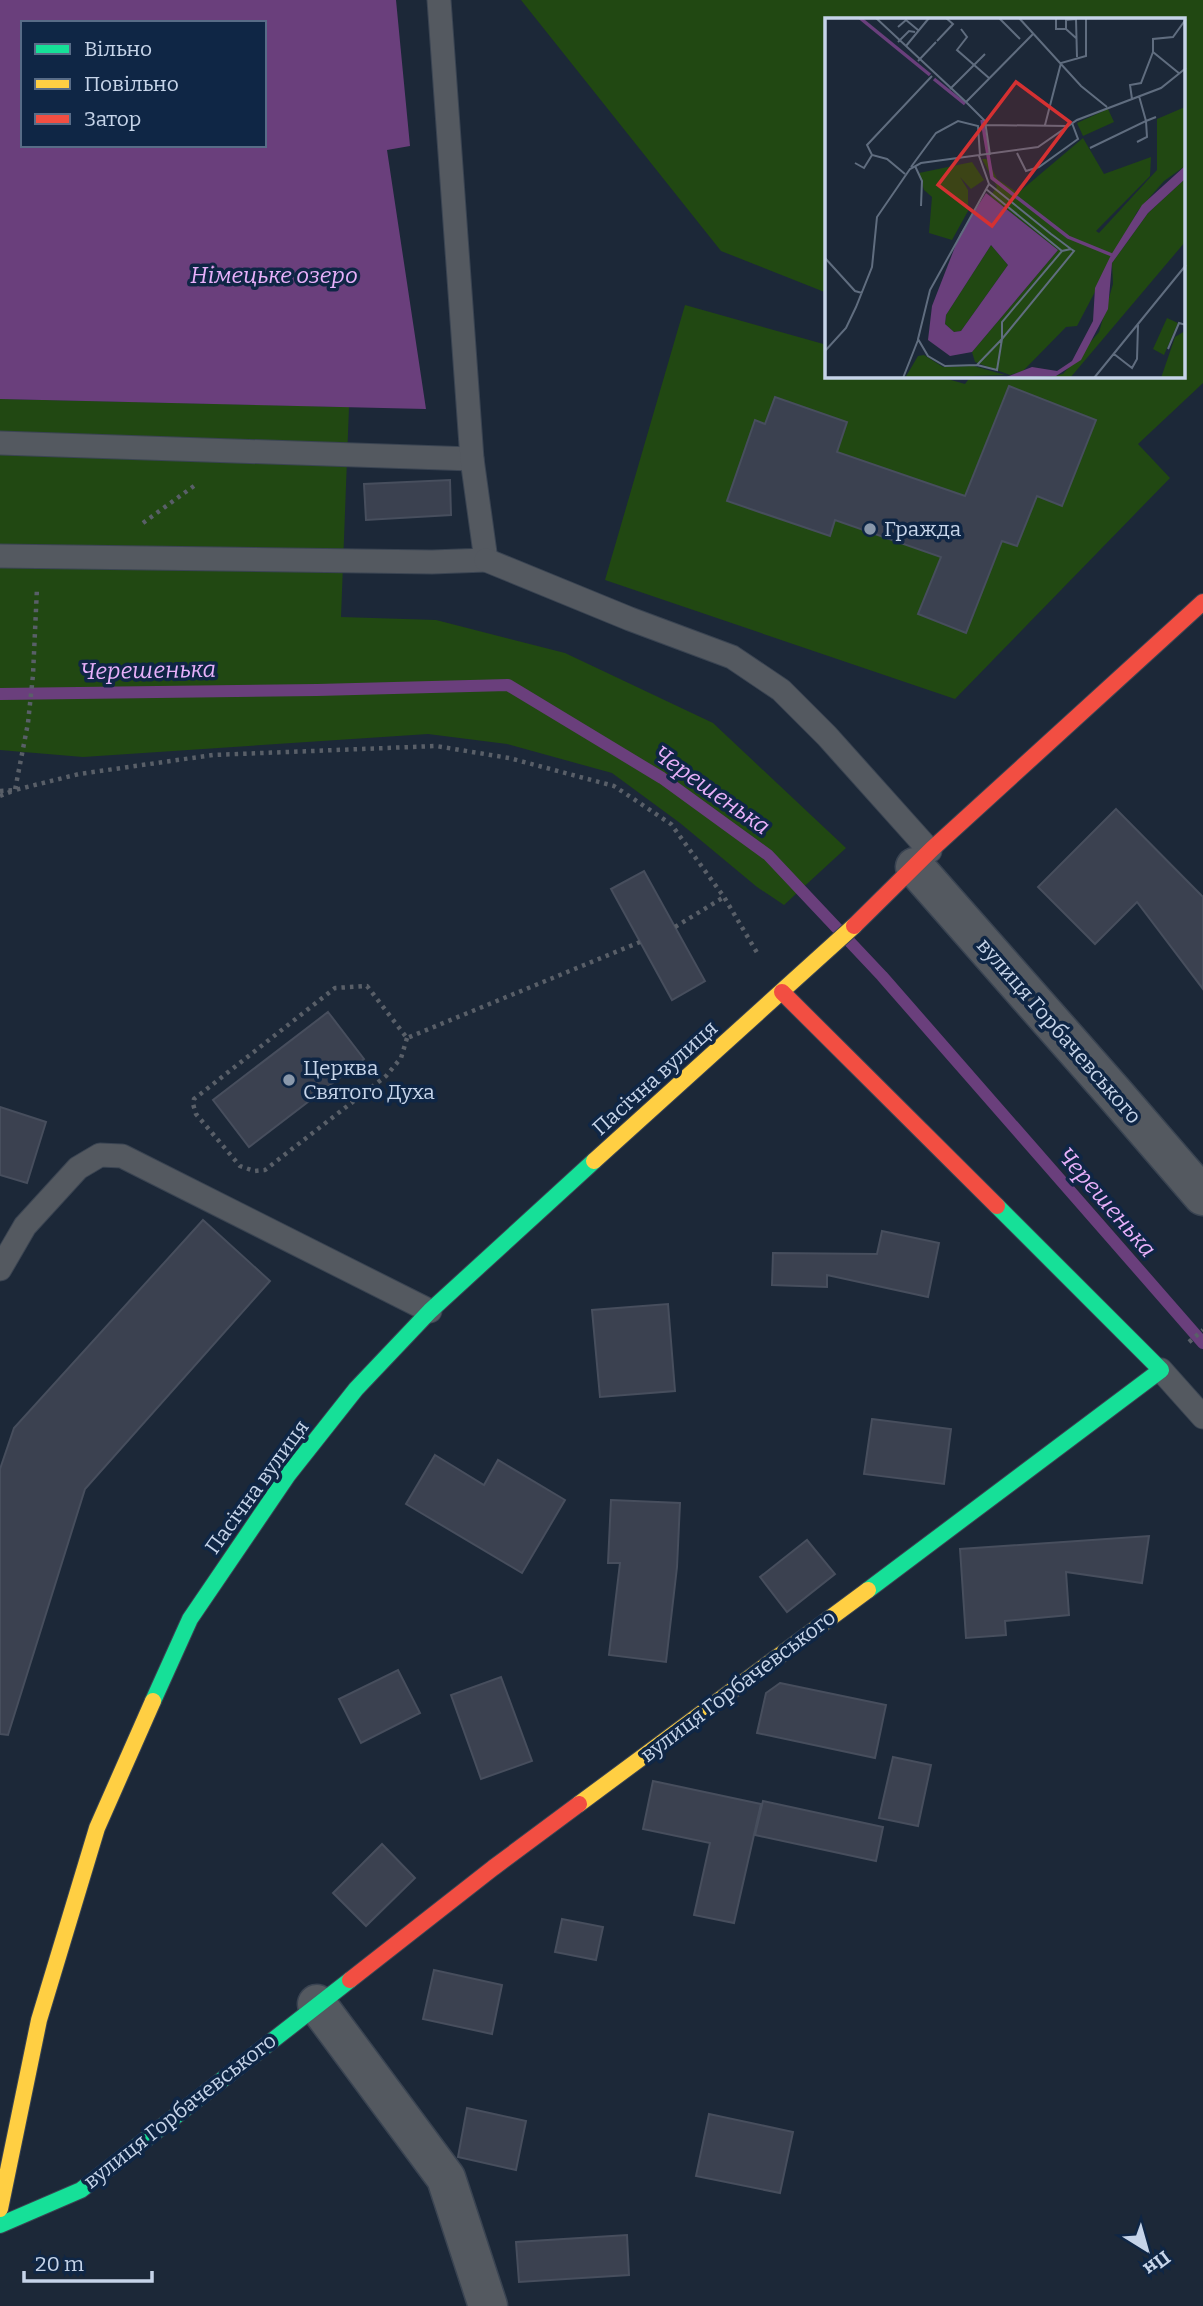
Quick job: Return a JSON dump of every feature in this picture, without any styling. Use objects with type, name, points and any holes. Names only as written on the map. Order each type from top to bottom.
[{"type":"street","name":"Пасічна вулиця","points":[[0,2209],[39,2020],[97,1828],[190,1619],[288,1475],[356,1389],[430,1311],[490,1254],[821,960],[922,859],[1139,664],[1203,602]]},
{"type":"street","name":"вулиця Горбачевського","points":[[922,859],[1114,1093],[1203,1196]]},
{"type":"street","points":[[782,992],[1160,1370]]},
{"type":"street","name":"вулиця Горбачевського","points":[[0,2225],[80,2190],[493,1868],[953,1528],[1160,1370]]},
{"type":"street","points":[[317,2004],[446,2178],[488,2306]]},
{"type":"lane","points":[[439,0],[472,459],[486,560]]},
{"type":"lane","points":[[0,443],[472,459]]},
{"type":"lane","points":[[0,556],[432,562],[486,560],[732,657],[781,690],[827,736],[922,859]]},
{"type":"lane","points":[[0,1269],[25,1226],[78,1168],[100,1155],[122,1156],[430,1311]]},
{"type":"lane","points":[[1160,1370],[1203,1417]]},
{"type":"path","points":[[96,558],[241,451]]},
{"type":"path","points":[[15,790],[28,723],[33,675],[38,557]]},
{"type":"path","points":[[0,796],[79,774],[213,755],[436,746],[509,758],[614,786],[671,824],[723,897],[782,992]]},
{"type":"path","points":[[0,790],[15,790]]},
{"type":"path","points":[[675,927],[723,897]]},
{"type":"path","points":[[407,1038],[639,942]]},
{"type":"path","points":[[367,986],[407,1038],[401,1058],[386,1076],[265,1170],[254,1171],[240,1166],[196,1114],[192,1104],[194,1099],[335,988],[367,986]]},
{"type":"green space","name":"Гражда","points":[[521,0],[1203,0],[1203,383],[1138,444],[1170,478],[955,699],[605,580],[685,305],[825,344],[825,378],[944,378],[965,384],[970,378],[1186,378],[1186,18],[825,18],[825,292],[721,251]]},
{"type":"green space","points":[[0,399],[349,407],[341,617],[436,620],[565,653],[713,723],[846,848],[784,905],[757,887],[680,823],[612,773],[507,744],[428,734],[83,757],[0,750]]},
{"type":"water","name":"Німецьке озеро","points":[[0,0],[396,0],[410,146],[387,150],[426,409],[0,399]]},
{"type":"building","points":[[1009,386],[1096,420],[1062,506],[1037,496],[1017,546],[1002,541],[966,633],[918,614],[941,557],[835,520],[830,536],[727,501],[755,420],[765,424],[775,397],[847,422],[837,452],[965,496]]},
{"type":"building","points":[[450,480],[451,515],[366,520],[364,484]]},
{"type":"building","points":[[1116,809],[1203,897],[1203,989],[1137,902],[1095,944],[1038,887]]},
{"type":"building","points":[[644,871],[705,981],[672,1000],[611,889]]},
{"type":"building","name":"Церква Святого Духа","points":[[328,1012],[364,1059],[249,1147],[213,1100]]},
{"type":"building","points":[[0,1107],[46,1122],[27,1183],[0,1175]]},
{"type":"building","points":[[203,1220],[270,1281],[85,1489],[8,1735],[0,1734],[0,1469],[14,1428]]},
{"type":"building","points":[[882,1231],[939,1243],[928,1297],[827,1275],[827,1287],[772,1285],[773,1253],[877,1254]]},
{"type":"building","points":[[668,1304],[675,1391],[600,1397],[592,1310]]},
{"type":"building","points":[[872,1419],[951,1429],[944,1484],[864,1474]]},
{"type":"building","points":[[435,1455],[484,1485],[498,1460],[565,1500],[522,1573],[406,1504]]},
{"type":"building","points":[[611,1500],[680,1503],[677,1567],[666,1662],[609,1655],[620,1563],[608,1563]]},
{"type":"building","points":[[1149,1536],[1142,1583],[1066,1572],[1069,1615],[1005,1621],[1006,1635],[966,1638],[960,1549]]},
{"type":"building","points":[[807,1540],[835,1574],[787,1612],[760,1577]]},
{"type":"building","points":[[398,1670],[420,1713],[361,1743],[339,1699]]},
{"type":"building","points":[[501,1677],[532,1761],[481,1779],[451,1695]]},
{"type":"building","points":[[780,1683],[886,1705],[875,1758],[757,1733],[766,1693]]},
{"type":"building","points":[[893,1757],[931,1765],[918,1826],[879,1818]]},
{"type":"building","points":[[653,1781],[761,1804],[734,1923],[694,1915],[710,1843],[643,1829]]},
{"type":"building","points":[[763,1801],[883,1827],[876,1861],[755,1835]]},
{"type":"building","points":[[382,1844],[415,1878],[366,1926],[333,1893]]},
{"type":"building","points":[[562,1919],[603,1927],[596,1960],[555,1952]]},
{"type":"building","points":[[434,1970],[502,1985],[492,2034],[423,2019]]},
{"type":"building","points":[[467,2108],[526,2121],[516,2170],[458,2157]]},
{"type":"building","points":[[709,2114],[793,2132],[780,2193],[696,2176]]},
{"type":"building","points":[[627,2235],[629,2275],[519,2282],[516,2242]]},
{"type":"waterway","name":"Черешенька","points":[[0,694],[508,685],[662,778],[768,855],[882,976],[1203,1343]]},
{"type":"traffic: fast","points":[[153,1701],[190,1619],[288,1475],[356,1389],[430,1311],[594,1161]]},
{"type":"traffic: fast","points":[[868,1590],[1161,1370],[997,1206]]},
{"type":"traffic: fast","points":[[0,2225],[81,2190],[350,1980]]},
{"type":"traffic: slow","points":[[594,1161],[854,926]]},
{"type":"traffic: slow","points":[[579,1804],[868,1590]]},
{"type":"traffic: slow","points":[[0,2209],[39,2020],[97,1828],[153,1701]]},
{"type":"traffic: jam","points":[[854,926],[932,849],[1203,602]]},
{"type":"traffic: jam","points":[[782,992],[997,1206]]},
{"type":"traffic: jam","points":[[350,1980],[579,1804]]},
{"type":"place","name":"Гражда","points":[[870,529]]},
{"type":"place","name":"Церква Святого Духа","points":[[289,1080]]}]
